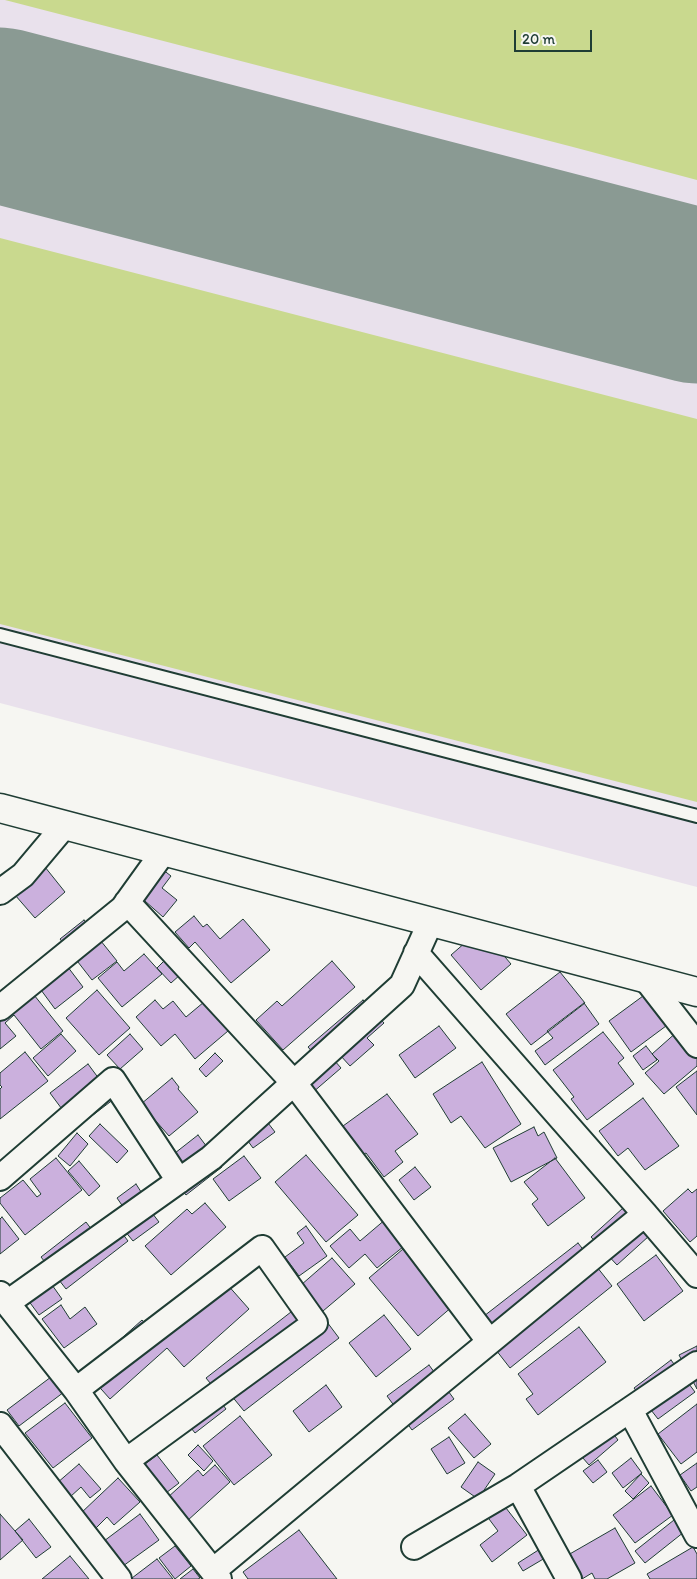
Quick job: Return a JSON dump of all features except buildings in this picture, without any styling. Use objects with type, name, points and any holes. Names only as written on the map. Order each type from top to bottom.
[{"type":"main road","points":[[0,808],[697,992]]},
{"type":"street","points":[[0,892],[23,875],[65,825]]},
{"type":"street","points":[[0,1008],[123,908],[164,851]]},
{"type":"street","points":[[127,902],[294,1083],[489,1341]]},
{"type":"street","points":[[431,922],[402,985],[211,1158],[4,1299],[76,1390],[126,1461],[216,1575],[489,1341],[645,1214]]},
{"type":"street","points":[[416,953],[697,1275]]},
{"type":"street","points":[[645,978],[697,1045]]},
{"type":"street","points":[[0,1178],[113,1080],[179,1181]]},
{"type":"street","points":[[76,1390],[262,1248],[315,1323],[126,1461]]},
{"type":"street","points":[[414,1547],[518,1486],[697,1364]]},
{"type":"street","points":[[630,1410],[697,1535]]},
{"type":"street","points":[[0,1425],[119,1579]]},
{"type":"street","points":[[518,1486],[569,1579]]},
{"type":"lane","points":[[0,635],[697,816]]},
{"type":"shaded area","points":[[0,0],[697,0],[697,887],[0,703]]},
{"type":"green space","points":[[5,0],[697,0],[697,180],[573,147]]},
{"type":"green space","points":[[0,238],[697,419],[697,802],[0,624]]},
{"type":"runway","points":[[0,115],[697,296]]}]
